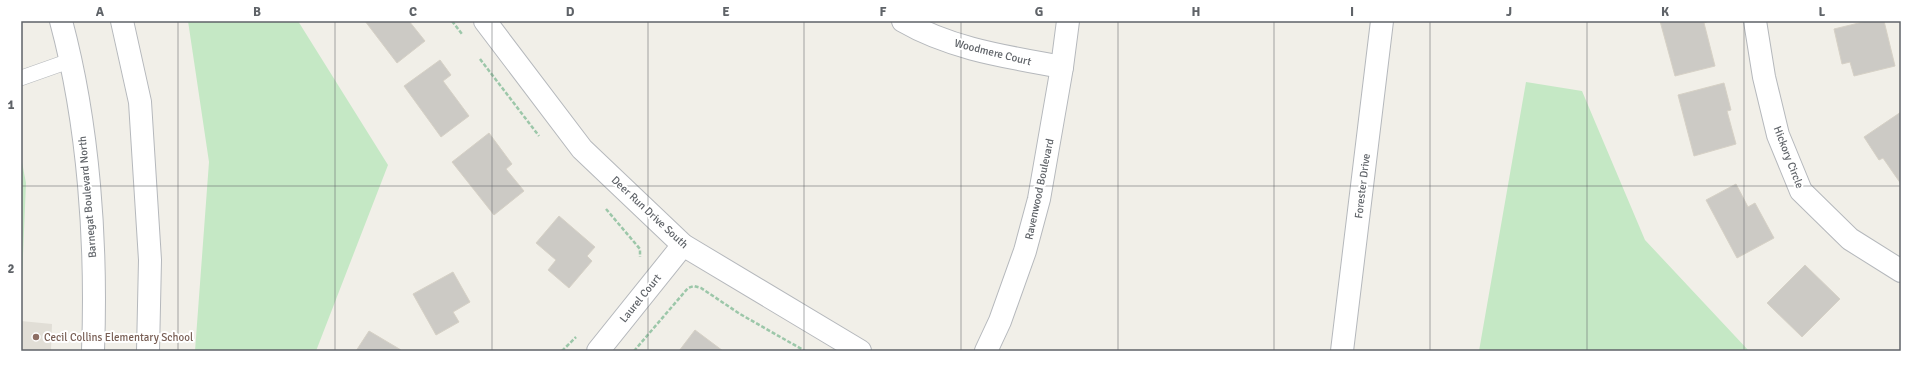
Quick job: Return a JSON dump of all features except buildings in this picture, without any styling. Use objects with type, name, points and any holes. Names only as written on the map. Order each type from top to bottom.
[{"type":"street","name":"Barnegat Boulevard North","points":[[61,21],[72,60],[87,167],[95,294],[92,351]]},
{"type":"street","points":[[122,21],[140,102],[150,260],[148,351]]},
{"type":"street","name":"Deer Run Drive South","points":[[485,21],[582,149],[683,246],[860,351]]},
{"type":"street","name":"Woodmere Court","points":[[903,21],[957,45],[1008,58],[1062,67]]},
{"type":"street","name":"Ravenwood Boulevard","points":[[986,351],[1000,321],[1025,251],[1039,199],[1062,67],[1068,21]]},
{"type":"street","name":"Forester Drive","points":[[1342,351],[1382,21]]},
{"type":"street","name":"Hickory Circle","points":[[1756,21],[1764,77],[1778,135],[1801,191],[1850,239],[1901,271]]},
{"type":"street","name":"Laurel Court","points":[[598,351],[683,246]]},
{"type":"lane","points":[[21,78],[72,60]]},
{"type":"path","points":[[452,21],[466,40]]},
{"type":"path","points":[[478,57],[519,112],[543,141]]},
{"type":"path","points":[[601,204],[640,249],[640,258]]},
{"type":"path","points":[[634,351],[688,288],[694,286],[701,288],[740,314],[805,351]]},
{"type":"path","points":[[562,351],[577,336]]},
{"type":"shaded area","name":"Cecil Collins Elementary School","points":[[21,321],[52,324],[51,351],[21,351]]},
{"type":"green space","points":[[188,21],[298,21],[388,165],[316,351],[195,351],[209,162]]},
{"type":"green space","points":[[1526,82],[1582,91],[1645,240],[1749,351],[1479,351]]},
{"type":"green space","points":[[21,157],[26,183],[21,304]]},
{"type":"place","name":"Cecil Collins Elementary School","points":[[36,337]]}]
